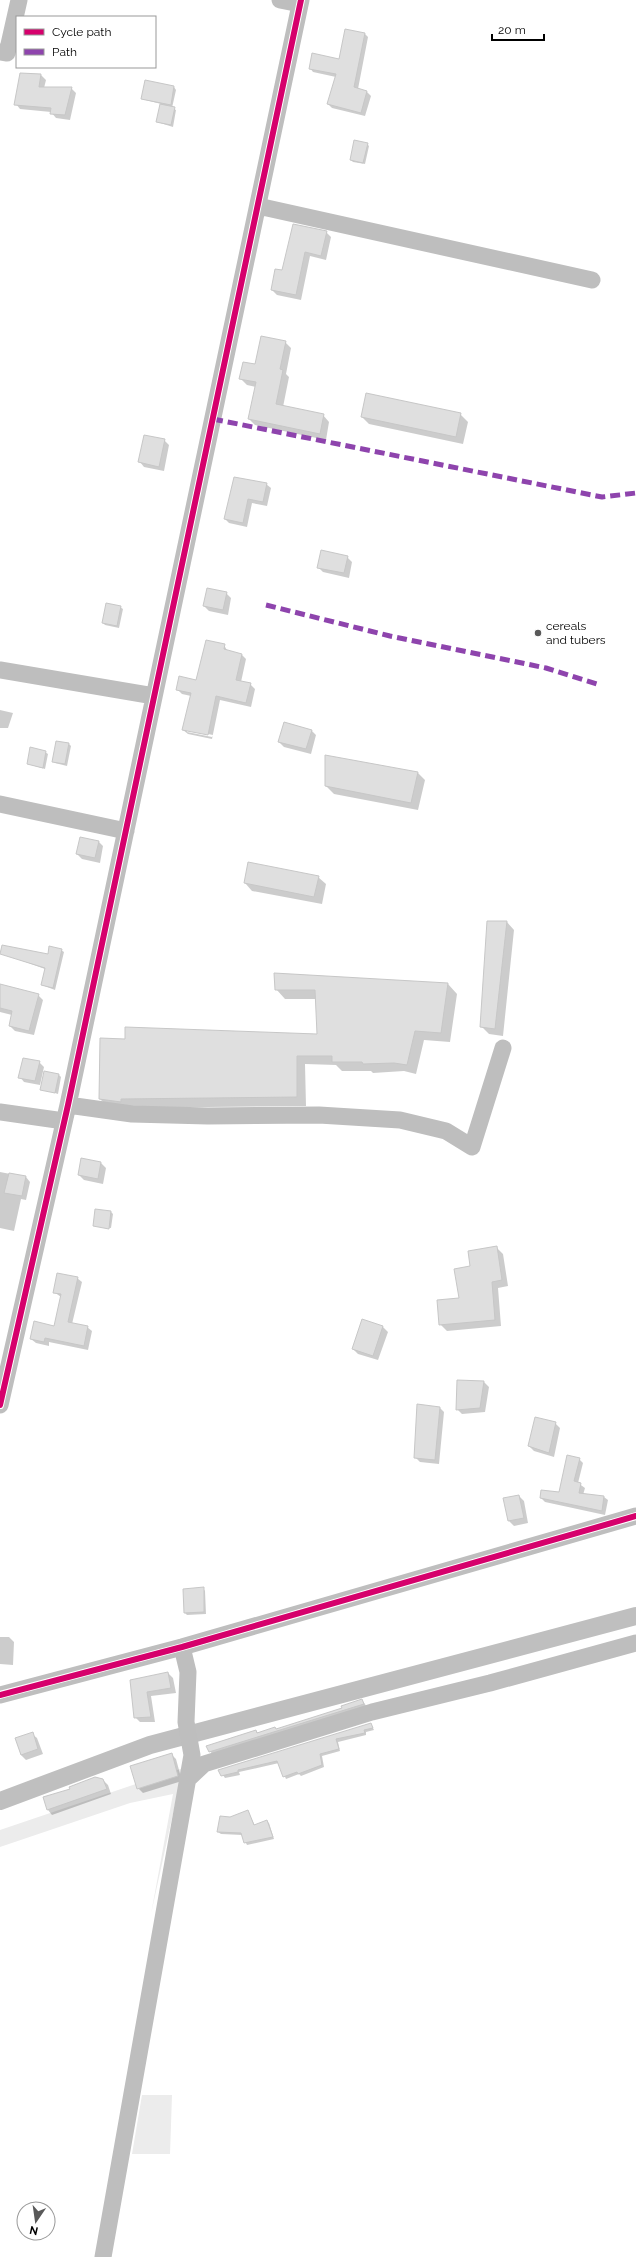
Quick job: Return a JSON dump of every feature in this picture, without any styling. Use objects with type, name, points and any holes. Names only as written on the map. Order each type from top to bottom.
[{"type":"street","points":[[0,52],[7,53],[19,0]]},
{"type":"street","points":[[0,1405],[66,1113],[300,2],[280,0]]},
{"type":"street","points":[[258,206],[592,280]]},
{"type":"street","points":[[0,670],[154,696]]},
{"type":"street","points":[[0,804],[126,831]]},
{"type":"street","points":[[0,1112],[208,1116],[318,1115],[400,1120],[446,1131],[472,1147],[503,1048]]},
{"type":"street","points":[[0,1695],[182,1647],[636,1516]]},
{"type":"street","points":[[187,1780],[204,1764],[372,1712],[490,1683],[636,1643]]},
{"type":"street","points":[[103,2257],[192,1755],[186,1722],[188,1672],[182,1647]]},
{"type":"shaded area","points":[[183,1768],[151,1914],[173,1794],[130,1803],[0,1847],[0,1830]]},
{"type":"shaded area","points":[[142,2095],[172,2095],[170,2154],[132,2154]]},
{"type":"building","points":[[345,29],[365,33],[354,87],[367,91],[361,113],[327,104],[336,74],[309,69],[312,53],[339,59]]},
{"type":"building","points":[[20,73],[41,74],[39,87],[72,87],[65,115],[50,114],[51,108],[14,105]]},
{"type":"building","points":[[145,80],[174,86],[171,105],[141,99]]},
{"type":"building","points":[[160,104],[175,107],[171,125],[156,122]]},
{"type":"building","points":[[354,140],[368,143],[363,163],[350,160]]},
{"type":"building","points":[[293,224],[327,231],[321,256],[305,252],[296,295],[271,290],[275,269],[282,270]]},
{"type":"building","points":[[261,336],[286,341],[280,369],[283,370],[276,404],[324,414],[320,434],[248,419],[256,382],[239,379],[243,362],[255,364]]},
{"type":"building","points":[[366,393],[461,413],[456,437],[361,417]]},
{"type":"building","points":[[144,435],[165,439],[159,467],[138,462]]},
{"type":"building","points":[[234,477],[267,483],[263,502],[248,499],[243,523],[224,519]]},
{"type":"building","points":[[321,550],[348,556],[344,573],[317,568]]},
{"type":"building","points":[[207,588],[227,592],[223,610],[203,606]]},
{"type":"building","points":[[106,603],[121,606],[117,626],[102,623]]},
{"type":"building","points":[[206,640],[225,644],[224,649],[242,654],[236,680],[251,683],[246,703],[216,696],[208,735],[182,730],[191,693],[176,690],[179,676],[196,680]]},
{"type":"building","points":[[284,722],[312,730],[306,749],[278,742]]},
{"type":"building","points":[[56,741],[69,743],[65,764],[52,762]]},
{"type":"building","points":[[30,747],[46,751],[43,768],[27,764]]},
{"type":"building","points":[[325,755],[418,772],[411,803],[325,786]]},
{"type":"building","points":[[80,837],[99,841],[95,858],[76,854]]},
{"type":"building","points":[[248,862],[319,876],[314,897],[244,883]]},
{"type":"building","points":[[487,921],[507,921],[495,1029],[480,1027]]},
{"type":"building","points":[[2,945],[48,954],[49,946],[62,949],[53,988],[41,985],[45,968],[0,954]]},
{"type":"building","points":[[274,973],[448,983],[441,1033],[415,1031],[407,1065],[394,1063],[363,1064],[362,1062],[332,1062],[332,1056],[297,1056],[297,1097],[121,1099],[121,1102],[99,1099],[100,1038],[125,1039],[125,1027],[317,1034],[315,990],[275,990]]},
{"type":"building","points":[[0,984],[39,994],[29,1031],[9,1026],[12,1011],[0,1008]]},
{"type":"building","points":[[23,1058],[40,1061],[35,1081],[18,1078]]},
{"type":"building","points":[[44,1071],[59,1074],[55,1093],[40,1090]]},
{"type":"building","points":[[81,1158],[101,1162],[98,1179],[78,1175]]},
{"type":"building","points":[[9,1173],[26,1176],[22,1196],[4,1193]]},
{"type":"building","points":[[95,1209],[111,1211],[109,1229],[93,1226]]},
{"type":"building","points":[[497,1246],[502,1280],[492,1282],[495,1320],[439,1325],[437,1300],[459,1298],[454,1269],[470,1266],[468,1251]]},
{"type":"building","points":[[57,1273],[78,1277],[68,1322],[88,1326],[84,1346],[45,1338],[44,1342],[30,1339],[34,1321],[54,1326],[61,1294],[53,1293]]},
{"type":"building","points":[[362,1319],[383,1326],[373,1356],[352,1349]]},
{"type":"building","points":[[457,1380],[484,1381],[480,1408],[456,1410]]},
{"type":"building","points":[[417,1404],[440,1407],[435,1460],[414,1458]]},
{"type":"building","points":[[535,1417],[556,1422],[549,1453],[528,1446]]},
{"type":"building","points":[[567,1455],[580,1458],[574,1481],[581,1483],[579,1493],[604,1496],[602,1511],[540,1498],[541,1490],[559,1492]]},
{"type":"building","points":[[519,1495],[524,1518],[508,1521],[503,1498]]},
{"type":"building","points":[[204,1587],[204,1612],[184,1613],[183,1589]]},
{"type":"building","points":[[168,1672],[171,1688],[147,1692],[151,1717],[134,1718],[130,1680]]},
{"type":"building","points":[[362,1699],[364,1704],[209,1752],[206,1746],[256,1730],[257,1733],[275,1727],[276,1729],[342,1708],[341,1706]]},
{"type":"building","points":[[371,1723],[373,1728],[364,1730],[365,1733],[336,1739],[339,1749],[320,1754],[322,1765],[298,1774],[297,1772],[283,1777],[277,1761],[238,1770],[238,1772],[221,1776],[218,1770]]},
{"type":"building","points":[[33,1732],[38,1749],[21,1755],[15,1738]]},
{"type":"building","points":[[172,1753],[178,1776],[137,1789],[130,1766]]},
{"type":"building","points":[[95,1777],[103,1779],[107,1789],[47,1810],[43,1797],[70,1789],[69,1787]]},
{"type":"building","points":[[248,1810],[254,1825],[267,1820],[273,1837],[244,1843],[241,1833],[217,1832],[220,1816],[230,1817]]},
{"type":"waterway","points":[[0,1801],[150,1745],[636,1616]]},
{"type":"marked path","points":[[213,419],[602,497],[636,493]]},
{"type":"marked path","points":[[266,605],[390,636],[546,668],[600,685]]},
{"type":"cycle path","points":[[0,1405],[68,1105],[301,0]]},
{"type":"cycle path","points":[[0,1695],[182,1647],[636,1516]]},
{"type":"place","name":"cereals and tubers","points":[[538,633]]}]
